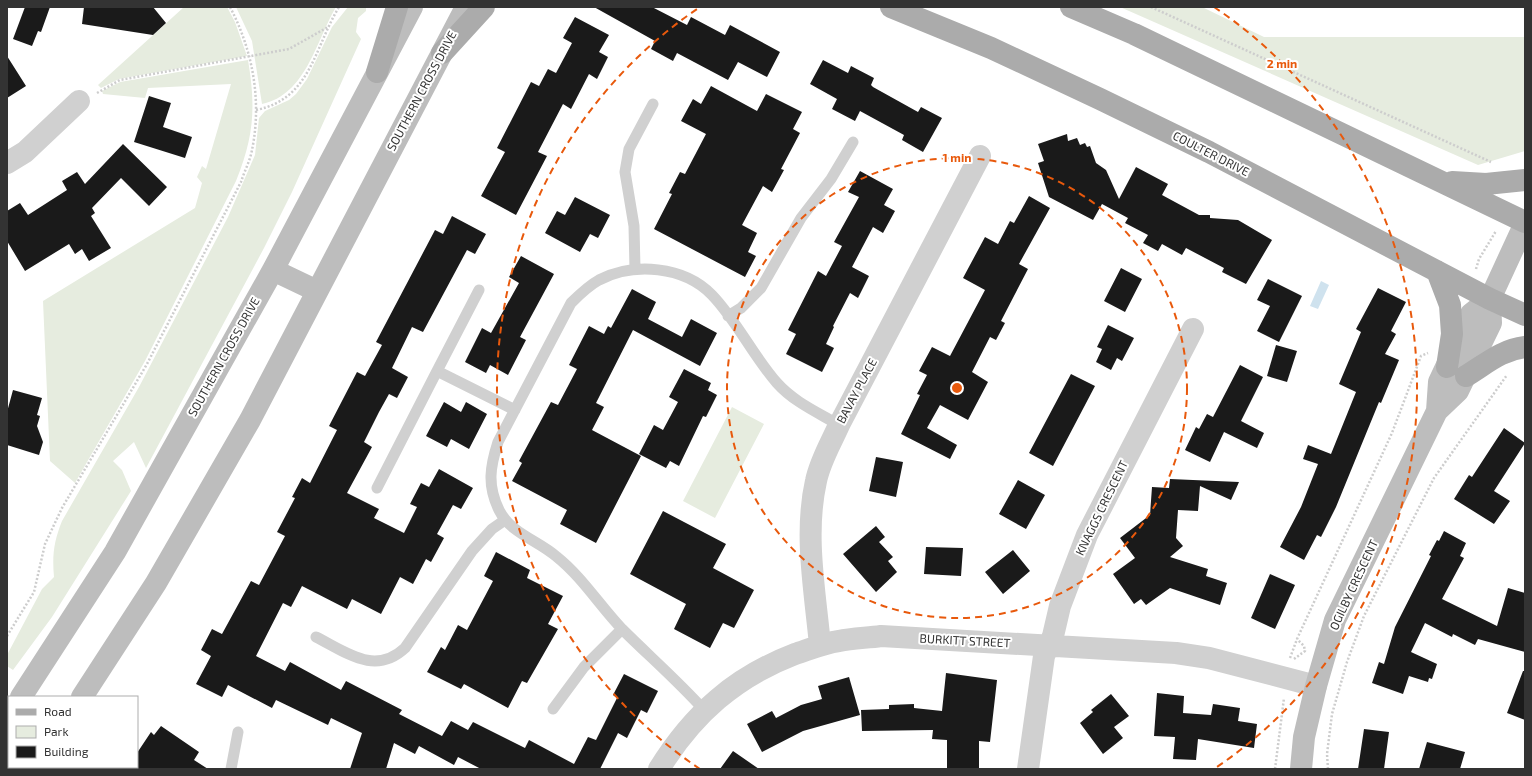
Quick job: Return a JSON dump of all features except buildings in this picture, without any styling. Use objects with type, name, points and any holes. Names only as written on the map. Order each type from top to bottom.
[{"type":"main road","points":[[377,72],[397,7]]},
{"type":"main road","name":"SOUTHERN CROSS DRIVE","points":[[22,696],[115,552],[273,270],[412,7]]},
{"type":"main road","name":"SOUTHERN CROSS DRIVE","points":[[83,696],[160,576],[250,420],[466,7]]},
{"type":"main road","points":[[442,53],[484,7]]},
{"type":"main road","name":"COULTER DRIVE","points":[[891,7],[991,48],[1100,99],[1216,156],[1490,299],[1525,315]]},
{"type":"main road","points":[[1071,7],[1134,34],[1525,222],[1490,299]]},
{"type":"main road","points":[[1443,182],[1486,184],[1525,180]]},
{"type":"main road","points":[[273,270],[317,291]]},
{"type":"main road","points":[[1437,271],[1450,305],[1456,371],[1492,358],[1511,348],[1525,347]]},
{"type":"main road","name":"OGILBY CRESCENT","points":[[1301,769],[1304,737],[1316,686],[1335,620],[1437,411],[1458,391],[1456,371],[1491,323],[1490,299]]},
{"type":"street","points":[[7,163],[25,152],[78,102]]},
{"type":"street","name":"BAVAY PLACE","points":[[820,645],[810,519],[816,480],[822,461],[839,425],[980,156]]},
{"type":"street","name":"KNAGGS CRESCENT","points":[[1028,769],[1044,656],[1049,646],[1060,606],[1087,535],[1193,329]]},
{"type":"street","name":"BURKITT STREET","points":[[659,769],[675,744],[704,710],[742,679],[771,663],[820,645],[840,640],[881,636],[1176,653],[1209,658],[1316,686]]},
{"type":"lane","points":[[635,269],[634,226],[625,172],[629,149],[654,104]]},
{"type":"lane","points":[[728,316],[741,308],[761,288],[801,218],[831,180],[853,142]]},
{"type":"lane","points":[[704,710],[682,685],[622,629],[581,580],[557,556],[512,528],[505,520],[499,509],[491,487],[491,464],[498,442],[571,303],[598,280],[610,275],[635,269],[648,269],[676,274],[689,279],[711,295],[778,383],[802,404],[839,425]]},
{"type":"lane","points":[[377,488],[479,290]]},
{"type":"lane","points":[[437,371],[515,410]]},
{"type":"lane","points":[[316,637],[361,660],[380,662],[397,655],[405,648],[472,551],[492,529],[505,520]]},
{"type":"lane","points":[[552,709],[584,667],[622,629]]},
{"type":"lane","points":[[231,769],[238,732]]},
{"type":"path","points":[[7,636],[34,592],[45,544],[62,508],[147,364],[241,182],[252,152],[256,125],[254,79],[250,58],[241,27],[230,7]]},
{"type":"path","points":[[256,110],[278,104],[298,87],[307,73],[339,7]]},
{"type":"path","points":[[1151,7],[1494,164]]},
{"type":"path","points":[[78,102],[120,80],[289,50],[328,27]]},
{"type":"path","points":[[1290,657],[1392,433],[1421,356],[1431,352]]},
{"type":"path","points":[[1328,769],[1327,754],[1332,714],[1347,662],[1364,616],[1434,478],[1510,372]]},
{"type":"path","points":[[1275,769],[1284,695]]},
{"type":"green space","points":[[184,7],[227,7],[235,22],[247,56],[119,79],[101,88],[98,85]]},
{"type":"green space","points":[[236,7],[336,7],[308,65],[289,90],[277,99],[262,104],[252,41]]},
{"type":"green space","points":[[348,7],[366,7],[366,11],[358,18],[356,32],[361,39],[292,192],[264,248],[146,468],[134,442],[113,461],[122,470],[131,491],[52,617],[13,670],[7,666],[7,655],[42,589],[54,577],[54,548],[62,521],[139,387],[228,217],[255,155],[259,118],[265,111],[289,100],[296,94],[307,79],[332,27]]},
{"type":"green space","points":[[1120,7],[1202,7],[1264,37],[1525,37],[1525,151],[1478,165]]},
{"type":"green space","points":[[248,60],[251,77],[252,122],[247,150],[236,181],[145,361],[75,483],[50,461],[43,301],[195,208],[202,183],[197,177],[202,166],[206,169],[231,84],[148,88],[145,98],[103,94],[102,91],[120,82]]},
{"type":"green space","points":[[732,407],[764,424],[715,518],[683,501]]},
{"type":"water","points":[[1321,281],[1329,285],[1318,309],[1310,306]]}]
